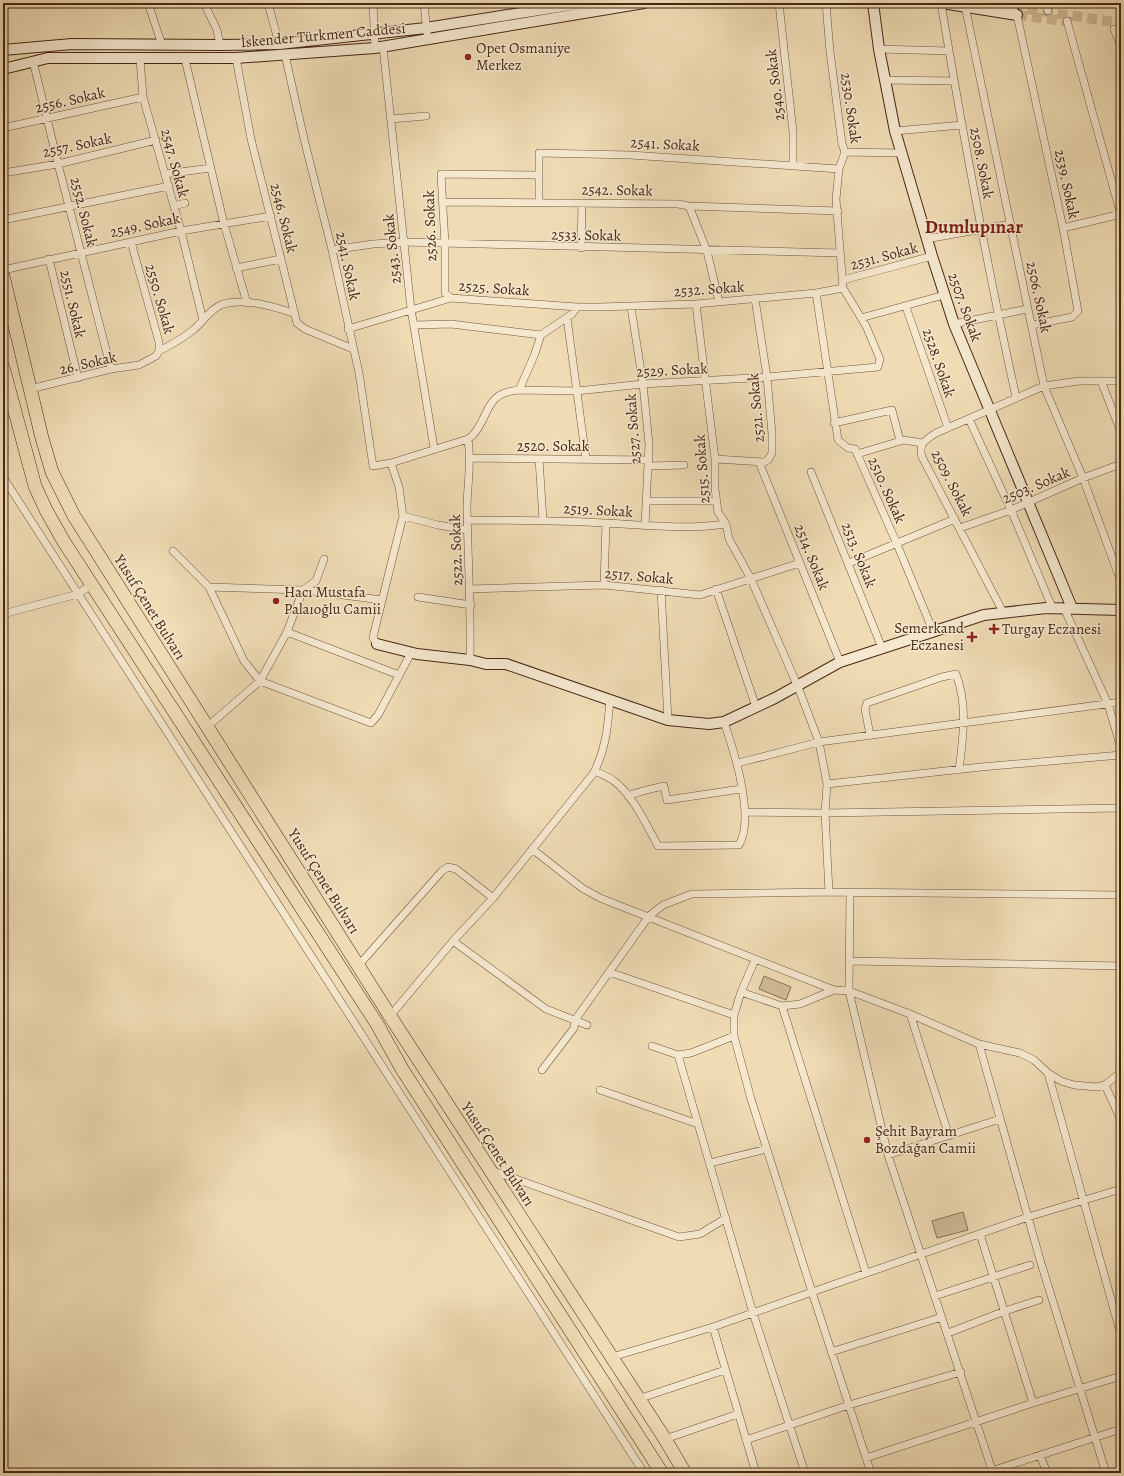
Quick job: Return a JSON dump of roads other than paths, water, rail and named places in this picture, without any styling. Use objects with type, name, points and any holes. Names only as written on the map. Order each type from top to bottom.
[{"type":"highway","name":"Yusuf Çenet Bulvarı","points":[[3,276],[44,444],[52,472],[60,491],[358,966],[665,1439],[685,1473]]},
{"type":"highway","points":[[3,367],[28,462],[41,499],[64,542],[377,1024],[402,1069],[662,1473]]},
{"type":"street","points":[[148,3],[162,45]]},
{"type":"street","points":[[204,3],[217,30],[220,45]]},
{"type":"street","points":[[268,3],[279,44]]},
{"type":"street","name":"2543. Sokak","points":[[373,3],[373,34],[379,47],[391,119],[411,309],[415,325],[434,448]]},
{"type":"street","points":[[424,3],[428,39]]},
{"type":"street","name":"İskender Türkmen Caddesi","points":[[3,50],[72,44],[279,44],[426,28],[546,6],[583,3]]},
{"type":"street","name":"İskender Türkmen Caddesi","points":[[3,69],[33,60],[59,57],[140,59],[236,58],[379,47],[644,3]]},
{"type":"street","name":"2540. Sokak","points":[[779,3],[793,132],[793,165]]},
{"type":"street","name":"2530. Sokak","points":[[826,3],[830,52],[842,144],[845,152],[839,168],[836,186],[843,288]]},
{"type":"street","name":"2507. Sokak","points":[[873,3],[884,80],[900,153],[944,295],[954,324],[1068,608]]},
{"type":"street","points":[[941,3],[1015,11]]},
{"type":"street","name":"2508. Sokak","points":[[941,3],[981,228],[1016,397]]},
{"type":"street","points":[[993,3],[1015,11]]},
{"type":"street","points":[[1045,3],[1048,11]]},
{"type":"street","name":"2506. Sokak","points":[[966,5],[1027,309],[1032,326],[1044,386],[1083,478],[1121,582]]},
{"type":"street","name":"2539. Sokak","points":[[1015,11],[1063,228],[1078,311],[1072,317],[1032,326]]},
{"type":"street","points":[[1063,228],[1121,214],[1067,21]]},
{"type":"street","points":[[1114,29],[1121,46]]},
{"type":"street","points":[[879,49],[949,51]]},
{"type":"street","name":"2541. Sokak","points":[[285,55],[332,250],[359,374],[373,466],[391,463]]},
{"type":"street","name":"2546. Sokak","points":[[236,58],[251,139],[271,216],[293,313],[297,323],[305,329],[353,349]]},
{"type":"street","name":"2547. Sokak","points":[[140,59],[144,97],[166,174],[203,320]]},
{"type":"street","points":[[185,59],[224,224],[247,303]]},
{"type":"street","name":"2552. Sokak","points":[[33,60],[46,118],[70,206],[111,370]]},
{"type":"street","points":[[884,80],[954,81]]},
{"type":"street","name":"2556. Sokak","points":[[3,128],[144,97]]},
{"type":"street","points":[[391,119],[426,116]]},
{"type":"street","points":[[895,131],[962,125]]},
{"type":"street","name":"2557. Sokak","points":[[3,173],[58,164],[156,140]]},
{"type":"street","name":"2541. Sokak","points":[[539,202],[539,153],[555,152],[839,168]]},
{"type":"street","points":[[845,152],[900,153]]},
{"type":"street","points":[[166,174],[211,168]]},
{"type":"street","name":"2526. Sokak","points":[[451,298],[446,293],[445,288],[445,244],[441,174],[538,175]]},
{"type":"street","points":[[3,220],[169,186]]},
{"type":"street","name":"2542. Sokak","points":[[443,202],[678,204],[689,206],[838,211]]},
{"type":"street","points":[[174,206],[185,203]]},
{"type":"street","points":[[581,248],[582,203]]},
{"type":"street","points":[[689,206],[707,251],[718,302]]},
{"type":"street","name":"2549. Sokak","points":[[3,270],[181,231],[271,216]]},
{"type":"street","points":[[926,239],[981,228],[1011,224]]},
{"type":"street","name":"2550. Sokak","points":[[131,242],[159,342],[159,351],[151,360]]},
{"type":"street","name":"2533. Sokak","points":[[332,250],[372,244],[405,242],[581,248],[840,253]]},
{"type":"street","name":"2531. Sokak","points":[[843,280],[932,256]]},
{"type":"street","name":"2551. Sokak","points":[[49,259],[78,378]]},
{"type":"street","points":[[236,268],[281,259]]},
{"type":"street","points":[[843,288],[861,318],[906,307],[944,295]]},
{"type":"street","name":"2532. Sokak","points":[[577,308],[696,304],[816,293],[843,288]]},
{"type":"street","name":"2510. Sokak","points":[[816,293],[826,372],[838,440],[848,448],[855,449],[933,630]]},
{"type":"street","name":"2525. Sokak","points":[[348,329],[411,309],[430,306],[451,298],[577,308]]},
{"type":"street","name":"2521. Sokak","points":[[715,459],[759,462],[768,460],[772,452],[767,377],[755,299]]},
{"type":"street","points":[[159,351],[181,339],[211,312],[223,304],[247,303],[264,305],[293,313]]},
{"type":"street","name":"2515. Sokak","points":[[696,304],[707,381],[715,459],[716,501],[718,512],[726,524],[729,539],[751,579],[798,687],[819,742],[827,784],[825,813],[829,892]]},
{"type":"street","name":"2527. Sokak","points":[[631,306],[643,384],[649,463],[645,526]]},
{"type":"street","name":"2528. Sokak","points":[[906,307],[948,428]]},
{"type":"street","points":[[519,390],[534,356],[541,335],[567,318],[577,308]]},
{"type":"street","points":[[954,324],[1027,309]]},
{"type":"street","points":[[567,318],[586,459]]},
{"type":"street","name":"2529. Sokak","points":[[468,439],[475,433],[494,398],[509,391],[577,391],[643,384],[767,377],[878,367],[880,360],[861,318]]},
{"type":"street","points":[[415,325],[451,324],[541,335]]},
{"type":"street","name":"26. Sokak","points":[[30,389],[139,365],[151,360]]},
{"type":"street","points":[[1101,381],[1121,432]]},
{"type":"street","name":"2509. Sokak","points":[[1003,612],[922,457],[920,447],[922,443],[936,433],[1044,386],[1057,383],[1121,381]]},
{"type":"street","points":[[834,423],[892,410],[900,440]]},
{"type":"street","points":[[970,419],[1012,510],[1052,607]]},
{"type":"street","points":[[468,439],[434,448],[391,463],[399,487],[403,516],[374,633],[373,638],[377,644],[411,652],[470,660],[486,664],[506,664],[668,720],[709,724],[724,722],[756,707],[798,687],[813,676],[840,662],[933,630],[984,615],[1052,607],[1121,610]]},
{"type":"street","name":"2522. Sokak","points":[[468,439],[471,458],[467,520],[471,605],[470,660]]},
{"type":"street","points":[[857,454],[900,440],[922,443]]},
{"type":"street","name":"2520. Sokak","points":[[471,458],[586,459],[684,465]]},
{"type":"street","points":[[538,459],[543,520]]},
{"type":"street","name":"2514. Sokak","points":[[759,462],[840,662]]},
{"type":"street","name":"2503. Sokak","points":[[960,528],[1012,510],[1083,478],[1121,464]]},
{"type":"street","name":"2513. Sokak","points":[[811,472],[882,648]]},
{"type":"street","points":[[3,477],[644,1473]]},
{"type":"street","points":[[647,501],[716,501]]},
{"type":"street","points":[[403,516],[468,530]]},
{"type":"street","points":[[849,563],[955,519]]},
{"type":"street","name":"2519. Sokak","points":[[467,520],[543,520],[701,528],[726,524]]},
{"type":"street","points":[[604,585],[606,523]]},
{"type":"street","points":[[173,551],[209,587],[244,661],[260,681],[371,723],[378,715],[411,652]]},
{"type":"street","points":[[207,727],[260,681],[287,632],[303,590],[316,581],[324,559]]},
{"type":"street","name":"2517. Sokak","points":[[470,589],[604,585],[700,595],[800,563]]},
{"type":"street","points":[[3,614],[78,594],[91,585]]},
{"type":"street","points":[[209,587],[303,590],[382,600]]},
{"type":"street","points":[[716,589],[756,707]]},
{"type":"street","points":[[661,590],[668,720]]},
{"type":"street","points":[[418,597],[471,605]]},
{"type":"street","points":[[1068,608],[1108,704],[1121,748]]},
{"type":"street","points":[[287,632],[399,675]]},
{"type":"street","points":[[870,735],[865,710],[867,703],[942,677],[956,674],[959,681],[965,723],[960,770]]},
{"type":"street","points":[[390,1016],[453,941],[493,898],[595,771],[601,758],[608,733],[610,699]]},
{"type":"street","points":[[738,762],[819,742],[1121,702]]},
{"type":"street","points":[[595,771],[614,781],[628,796],[645,822],[658,846],[739,845],[746,812],[741,789],[738,762],[724,722]]},
{"type":"street","points":[[827,784],[1121,755]]},
{"type":"street","points":[[628,796],[640,791],[664,786],[667,800],[741,789]]},
{"type":"street","points":[[746,812],[825,813],[1121,808]]},
{"type":"street","points":[[532,849],[582,888],[600,898],[834,990],[849,991],[910,1014],[979,1044],[1020,1053],[1034,1060],[1048,1073],[1061,1081],[1074,1085],[1097,1087],[1105,1085],[1121,1072]]},
{"type":"street","points":[[358,966],[442,871],[448,867],[456,869],[493,898]]},
{"type":"street","points":[[542,1070],[574,1028],[575,1020],[649,916],[668,903],[692,894],[829,892],[1121,895]]},
{"type":"street","points":[[850,893],[849,991],[888,1155],[961,1372],[990,1472],[1121,1429]]},
{"type":"street","points":[[453,941],[546,1009],[586,1024]]},
{"type":"street","points":[[755,960],[741,992],[734,1015],[734,1036],[767,1149],[871,1473]]},
{"type":"street","points":[[850,961],[1121,966]]},
{"type":"street","points":[[608,972],[734,1015]]},
{"type":"street","points":[[741,992],[782,1006],[800,1004],[834,990]]},
{"type":"street","points":[[782,1006],[866,1273]]},
{"type":"street","points":[[910,1014],[949,1136]]},
{"type":"street","points":[[652,1046],[678,1055],[692,1053],[734,1036]]},
{"type":"street","points":[[979,1044],[1028,1217],[1106,1473]]},
{"type":"street","points":[[678,1055],[753,1313],[805,1473]]},
{"type":"street","points":[[1048,1073],[1085,1200],[1121,1335]]},
{"type":"street","points":[[1105,1085],[1121,1120]]},
{"type":"street","points":[[600,1090],[698,1124]]},
{"type":"street","points":[[888,1155],[1000,1119]]},
{"type":"street","points":[[710,1163],[767,1149]]},
{"type":"street","points":[[489,1169],[679,1237],[700,1234],[726,1218]]},
{"type":"street","points":[[612,1357],[713,1327],[1028,1217],[1121,1189]]},
{"type":"street","points":[[980,1234],[1033,1402]]},
{"type":"street","points":[[935,1296],[1030,1265]]},
{"type":"street","points":[[948,1333],[1005,1311],[1039,1300]]},
{"type":"street","points":[[831,1352],[942,1317]]},
{"type":"street","points":[[713,1327],[756,1473]]},
{"type":"street","points":[[638,1399],[725,1370]]},
{"type":"street","points":[[746,1440],[788,1424],[961,1372]]},
{"type":"street","points":[[866,1458],[1033,1402],[1121,1376]]},
{"type":"street","points":[[665,1439],[738,1414]]},
{"type":"street","points":[[1040,1455],[1047,1473]]},
{"type":"tunnel","points":[[1013,7],[1121,23]]},
{"type":"tunnel","points":[[1017,15],[1072,22]]},
{"type":"place","name":"Opet Osmaniye Merkez","points":[[468,57]]},
{"type":"place","name":"Hacı Mustafa Palaıoğlu Camii","points":[[276,601]]},
{"type":"place","name":"Turgay Eczanesi","points":[[994,629]]},
{"type":"place","name":"Semerkand Eczanesi","points":[[972,637]]},
{"type":"place","name":"Şehit Bayram Bozdağan Camii","points":[[867,1140]]},
{"type":"district","name":"Dumlupınar","points":[[974,226]]}]
